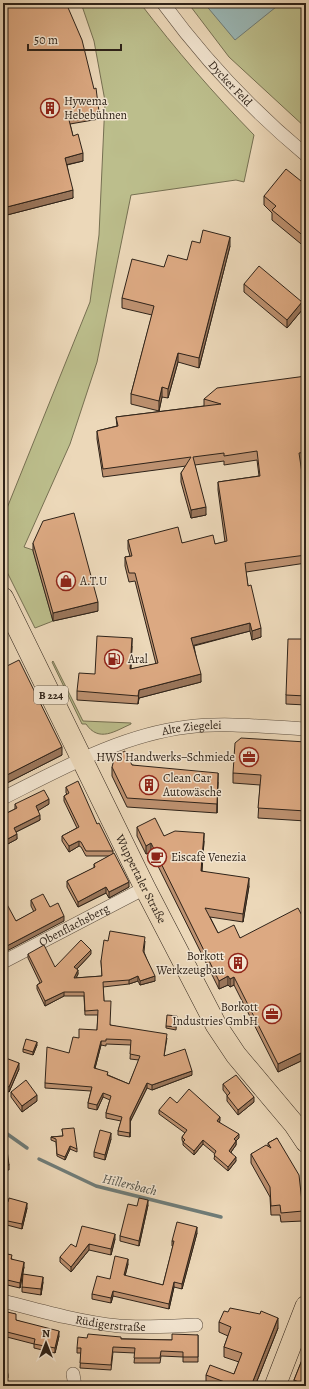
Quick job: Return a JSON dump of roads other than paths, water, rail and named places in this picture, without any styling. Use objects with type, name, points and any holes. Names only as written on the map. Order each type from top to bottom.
[{"type":"main road","name":"Wuppertaler Straße","points":[[3,598],[145,888],[220,1031],[236,1055],[294,1124],[306,1142]]},
{"type":"main road","points":[[274,1386],[305,1313]]},
{"type":"street","name":"Dycker Feld","points":[[163,3],[180,26],[270,125],[306,155]]},
{"type":"street","name":"Alte Ziegelei","points":[[3,798],[82,759],[142,737],[186,727],[220,725],[306,729]]},
{"type":"street","name":"Obenflachsberg","points":[[3,962],[145,888]]},
{"type":"street","name":"Rüdigerstraße","points":[[3,1301],[63,1317],[118,1326],[150,1327],[196,1325]]},
{"type":"water","points":[[204,3],[281,3],[235,40]]},
{"type":"waterway","name":"Hillersbach","points":[[3,1131],[27,1148]]},
{"type":"waterway","name":"Hillersbach","points":[[39,1159],[96,1186],[221,1217]]},
{"type":"place","name":"Hywema Hebebühnen","points":[[50,108]]},
{"type":"place","name":"A.T.U","points":[[66,581]]},
{"type":"place","name":"Aral","points":[[114,659]]},
{"type":"place","name":"HWS Handwerks‒Schmiede","points":[[249,757]]},
{"type":"place","name":"Clean Car Autowäsche","points":[[149,785]]},
{"type":"place","name":"Eiscafè Venezia","points":[[157,857]]},
{"type":"place","name":"Borkott Werkzeugbau","points":[[238,963]]},
{"type":"place","name":"Borkott Industries GmbH","points":[[272,1014]]}]
